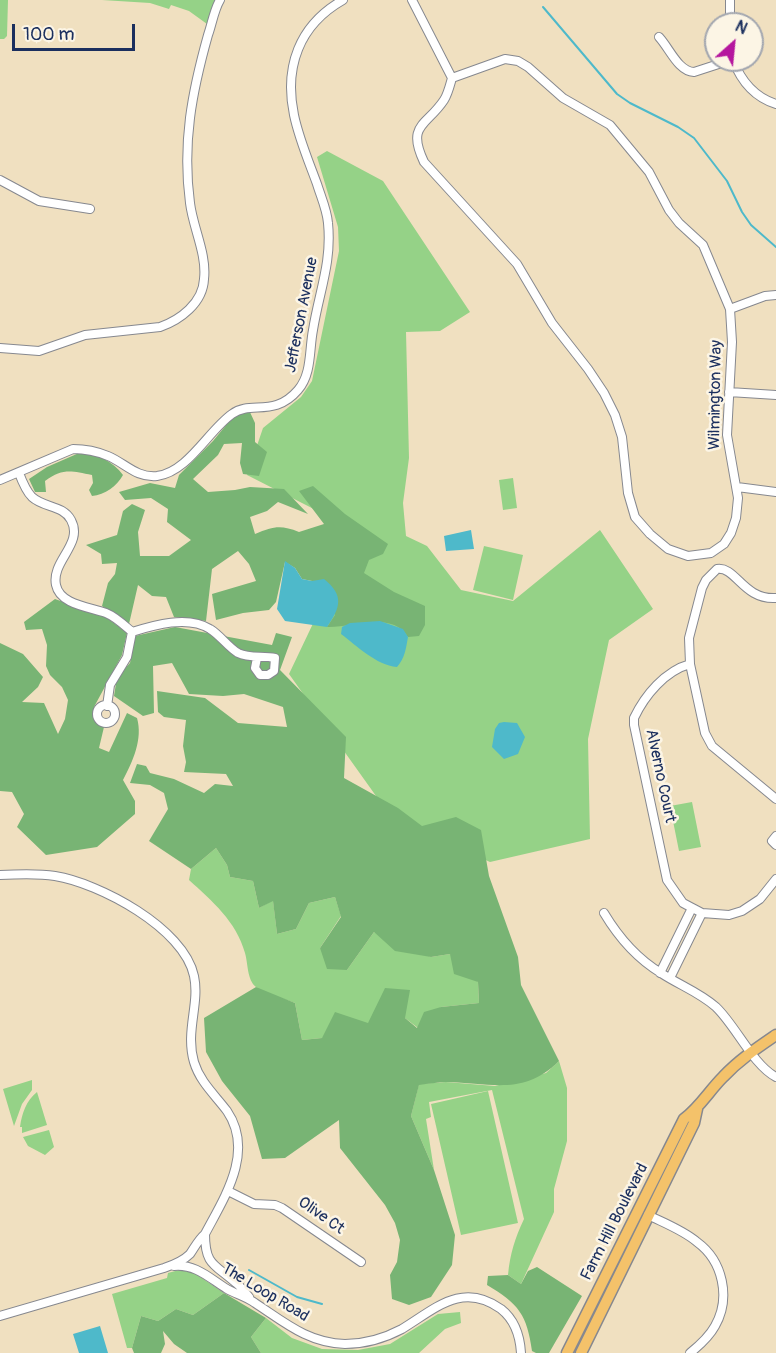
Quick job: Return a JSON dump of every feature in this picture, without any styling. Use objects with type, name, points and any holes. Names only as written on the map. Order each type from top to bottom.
[{"type":"main road","name":"Farm Hill Boulevard","points":[[567,1353],[684,1119],[697,1109],[723,1077],[776,1035]]},
{"type":"main road","name":"Farm Hill Boulevard","points":[[581,1353],[694,1123],[697,1109]]},
{"type":"street","points":[[0,348],[39,351],[85,335],[159,327],[169,324],[192,306],[200,295],[204,281],[204,263],[190,204],[186,143],[197,75],[220,0]]},
{"type":"street","name":"Jefferson Avenue","points":[[0,480],[73,449],[85,449],[110,456],[139,475],[157,476],[174,470],[191,456],[225,419],[237,410],[270,408],[288,400],[306,380],[313,329],[328,265],[330,246],[328,220],[294,115],[290,72],[304,36],[316,19],[343,0]]},
{"type":"street","points":[[412,0],[452,78]]},
{"type":"street","points":[[659,37],[681,67],[690,72],[704,68]]},
{"type":"street","name":"Wilmington Way","points":[[505,59],[518,61],[563,98],[610,125],[649,172],[669,210],[703,245],[730,309],[732,342],[727,435],[738,498],[732,533],[724,544],[711,553],[688,556],[668,549],[635,517],[628,493],[622,437],[615,415],[604,393],[552,323],[516,264],[424,162],[417,139],[421,125],[444,100],[452,78],[505,59]]},
{"type":"street","points":[[738,72],[747,86],[764,100],[776,104]]},
{"type":"street","points":[[0,180],[39,201],[90,209]]},
{"type":"street","points":[[730,309],[765,296],[776,295]]},
{"type":"street","points":[[729,392],[776,396]]},
{"type":"street","points":[[19,473],[34,499],[65,512],[73,523],[75,529],[72,543],[56,578],[56,584],[63,597],[107,614],[132,632]]},
{"type":"street","points":[[737,487],[776,492]]},
{"type":"street","points":[[776,598],[760,597],[744,588],[725,568],[717,568],[702,588],[689,638],[690,664],[705,733],[712,746],[776,799]]},
{"type":"street","points":[[132,632],[176,622],[207,627],[237,652],[257,658]]},
{"type":"street","points":[[107,706],[110,685],[127,657],[132,632]]},
{"type":"street","name":"Alverno Court","points":[[690,664],[658,682],[637,712],[634,725],[667,880],[683,903],[702,913],[729,915],[742,911],[760,899],[776,879]]},
{"type":"street","points":[[776,836],[772,841],[776,845]]},
{"type":"street","points":[[0,875],[56,876],[97,889],[148,920],[169,936],[185,955],[195,984],[190,1042],[194,1062],[206,1086],[227,1112],[237,1137],[238,1148],[236,1169],[228,1191],[205,1234],[188,1256],[168,1267],[0,1316]]},
{"type":"street","points":[[660,973],[692,908]]},
{"type":"street","points":[[604,913],[630,951],[660,973],[694,991],[716,1007],[762,1065],[776,1077]]},
{"type":"street","points":[[669,978],[702,913]]},
{"type":"street","name":"Olive Ct","points":[[228,1191],[254,1204],[275,1205],[282,1208],[361,1262]]},
{"type":"street","points":[[648,1215],[698,1242],[711,1257],[721,1275],[724,1290],[720,1316],[708,1336],[690,1353]]},
{"type":"street","points":[[205,1234],[208,1260],[236,1283],[253,1301]]},
{"type":"street","name":"The Loop Road","points":[[168,1267],[183,1265],[198,1269],[228,1289],[253,1301],[285,1325],[322,1341],[347,1344],[388,1336],[446,1301],[470,1297],[494,1305],[504,1312],[517,1331],[521,1353]]},
{"type":"green space","points":[[0,0],[8,0],[7,36],[4,39],[0,39]]},
{"type":"green space","points":[[102,0],[215,0],[207,24],[189,11],[171,5],[169,9],[150,3]]},
{"type":"green space","points":[[327,151],[383,181],[470,312],[440,331],[406,332],[409,458],[403,503],[406,536],[427,546],[461,590],[513,601],[600,530],[653,609],[609,640],[588,739],[590,839],[490,862],[391,817],[289,674],[357,531],[247,475],[263,428],[301,397],[312,381],[339,251],[338,227],[317,157]]},
{"type":"green space","points":[[249,410],[255,423],[255,442],[267,452],[259,476],[243,474],[240,463],[242,443],[224,444],[218,455],[193,479],[208,492],[250,487],[284,489],[308,514],[278,502],[267,511],[250,517],[255,534],[277,527],[299,532],[324,524],[299,491],[313,486],[345,514],[388,544],[383,554],[369,560],[364,573],[394,592],[425,606],[425,625],[419,636],[408,637],[392,624],[381,622],[327,627],[335,615],[312,581],[302,579],[295,568],[285,562],[276,602],[269,610],[243,613],[216,620],[212,594],[256,581],[249,564],[238,551],[212,569],[206,621],[174,617],[166,597],[152,596],[138,585],[129,624],[102,606],[108,583],[115,574],[117,563],[102,564],[101,554],[86,545],[117,535],[123,511],[132,504],[145,510],[138,532],[140,556],[169,556],[191,540],[167,522],[168,509],[151,498],[125,500],[119,492],[150,483],[175,488],[179,475],[232,418]]},
{"type":"green space","points":[[79,453],[92,454],[104,459],[123,475],[110,489],[92,496],[89,490],[93,483],[92,475],[73,472],[62,472],[51,477],[45,481],[46,492],[35,492],[29,479],[47,467]]},
{"type":"green space","points":[[513,478],[517,508],[503,510],[499,480]]},
{"type":"green space","points":[[484,546],[523,555],[513,600],[473,590]]},
{"type":"green space","points":[[55,599],[106,617],[127,633],[122,655],[94,707],[104,727],[99,748],[109,752],[127,713],[137,718],[139,734],[133,758],[123,780],[135,801],[135,814],[97,847],[46,855],[17,827],[24,814],[12,792],[0,791],[0,643],[23,654],[43,677],[38,687],[22,702],[44,703],[58,734],[65,719],[68,700],[62,687],[50,675],[46,666],[47,645],[42,629],[26,630],[24,622]]},
{"type":"green space","points":[[175,627],[272,645],[276,633],[292,637],[280,670],[346,737],[344,778],[398,808],[422,826],[456,817],[481,830],[489,876],[518,957],[521,985],[559,1061],[546,1072],[520,1083],[493,1085],[447,1082],[419,1085],[411,1116],[434,1170],[455,1235],[452,1265],[431,1297],[409,1305],[392,1299],[390,1275],[397,1262],[400,1240],[395,1223],[385,1205],[340,1148],[339,1120],[285,1158],[262,1159],[250,1116],[222,1081],[206,1052],[204,1018],[256,987],[295,1003],[302,1040],[322,1038],[335,1012],[368,1023],[385,988],[410,990],[405,1018],[417,1028],[424,1012],[441,1007],[479,1003],[478,982],[454,974],[450,954],[431,957],[395,951],[374,932],[347,970],[327,969],[320,948],[341,917],[335,897],[309,903],[296,929],[277,934],[273,901],[259,908],[253,881],[230,877],[227,865],[216,848],[191,869],[149,841],[168,809],[164,793],[150,785],[130,783],[137,764],[146,766],[150,773],[174,779],[204,793],[215,784],[233,786],[226,774],[184,772],[186,762],[183,746],[186,720],[164,717],[158,712],[157,691],[205,698],[238,723],[287,727],[283,707],[244,694],[223,696],[189,694],[172,663],[153,666],[154,713],[143,716],[114,696],[117,677],[130,663],[135,636]]},
{"type":"green space","points":[[692,802],[701,847],[679,851],[670,806]]},
{"type":"green space","points":[[216,848],[227,865],[230,877],[253,881],[259,908],[273,900],[277,934],[296,929],[309,903],[335,897],[341,916],[320,948],[347,970],[374,932],[431,957],[450,954],[478,982],[479,1003],[441,1007],[418,1028],[405,1018],[368,1023],[322,1038],[302,1040],[295,1003],[265,992],[253,984],[249,976],[245,953],[236,931],[222,912],[189,880],[191,869]]},
{"type":"green space","points":[[559,1061],[567,1088],[567,1141],[554,1189],[554,1212],[521,1284],[508,1275],[513,1246],[524,1219],[492,1090],[429,1102],[431,1117],[426,1119],[434,1170],[411,1116],[419,1084],[446,1082],[495,1086],[546,1073]]},
{"type":"green space","points":[[32,1080],[32,1090],[22,1104],[14,1126],[3,1089]]},
{"type":"green space","points":[[488,1091],[518,1223],[461,1235],[431,1104]]},
{"type":"green space","points":[[37,1092],[47,1125],[22,1133],[22,1127],[20,1127],[23,1112],[27,1103]]},
{"type":"green space","points":[[49,1130],[54,1147],[45,1155],[28,1146],[23,1137]]},
{"type":"green space","points":[[537,1267],[582,1296],[549,1353],[532,1351],[527,1328],[520,1312],[507,1298],[487,1285],[488,1276],[508,1275],[521,1284],[528,1271]]},
{"type":"green space","points":[[179,1270],[193,1272],[224,1293],[193,1315],[176,1309],[158,1321],[141,1316],[132,1348],[127,1348],[112,1294],[167,1278],[168,1273]]},
{"type":"green space","points":[[224,1293],[266,1318],[251,1337],[261,1353],[187,1353],[174,1344],[163,1331],[165,1344],[161,1353],[134,1353],[132,1348],[141,1316],[158,1321],[176,1309],[193,1315]]},
{"type":"green space","points":[[460,1312],[461,1323],[445,1329],[419,1353],[261,1353],[251,1337],[266,1318],[292,1338],[322,1349],[358,1350],[390,1344],[438,1314]]},
{"type":"water","points":[[471,530],[474,549],[446,551],[444,536]]},
{"type":"water","points":[[285,561],[295,568],[302,579],[312,581],[324,579],[335,590],[337,607],[327,627],[285,621],[277,609]]},
{"type":"water","points":[[380,621],[403,629],[408,637],[406,649],[397,667],[374,659],[341,634],[342,627],[350,623]]},
{"type":"water","points":[[499,723],[517,723],[525,737],[518,754],[504,759],[492,747],[495,729]]},
{"type":"water","points":[[100,1326],[108,1353],[79,1353],[73,1334]]},
{"type":"waterway","points":[[543,7],[617,94],[694,138],[727,181],[751,225],[776,247]]},
{"type":"waterway","points":[[249,1270],[297,1297],[322,1304]]}]
